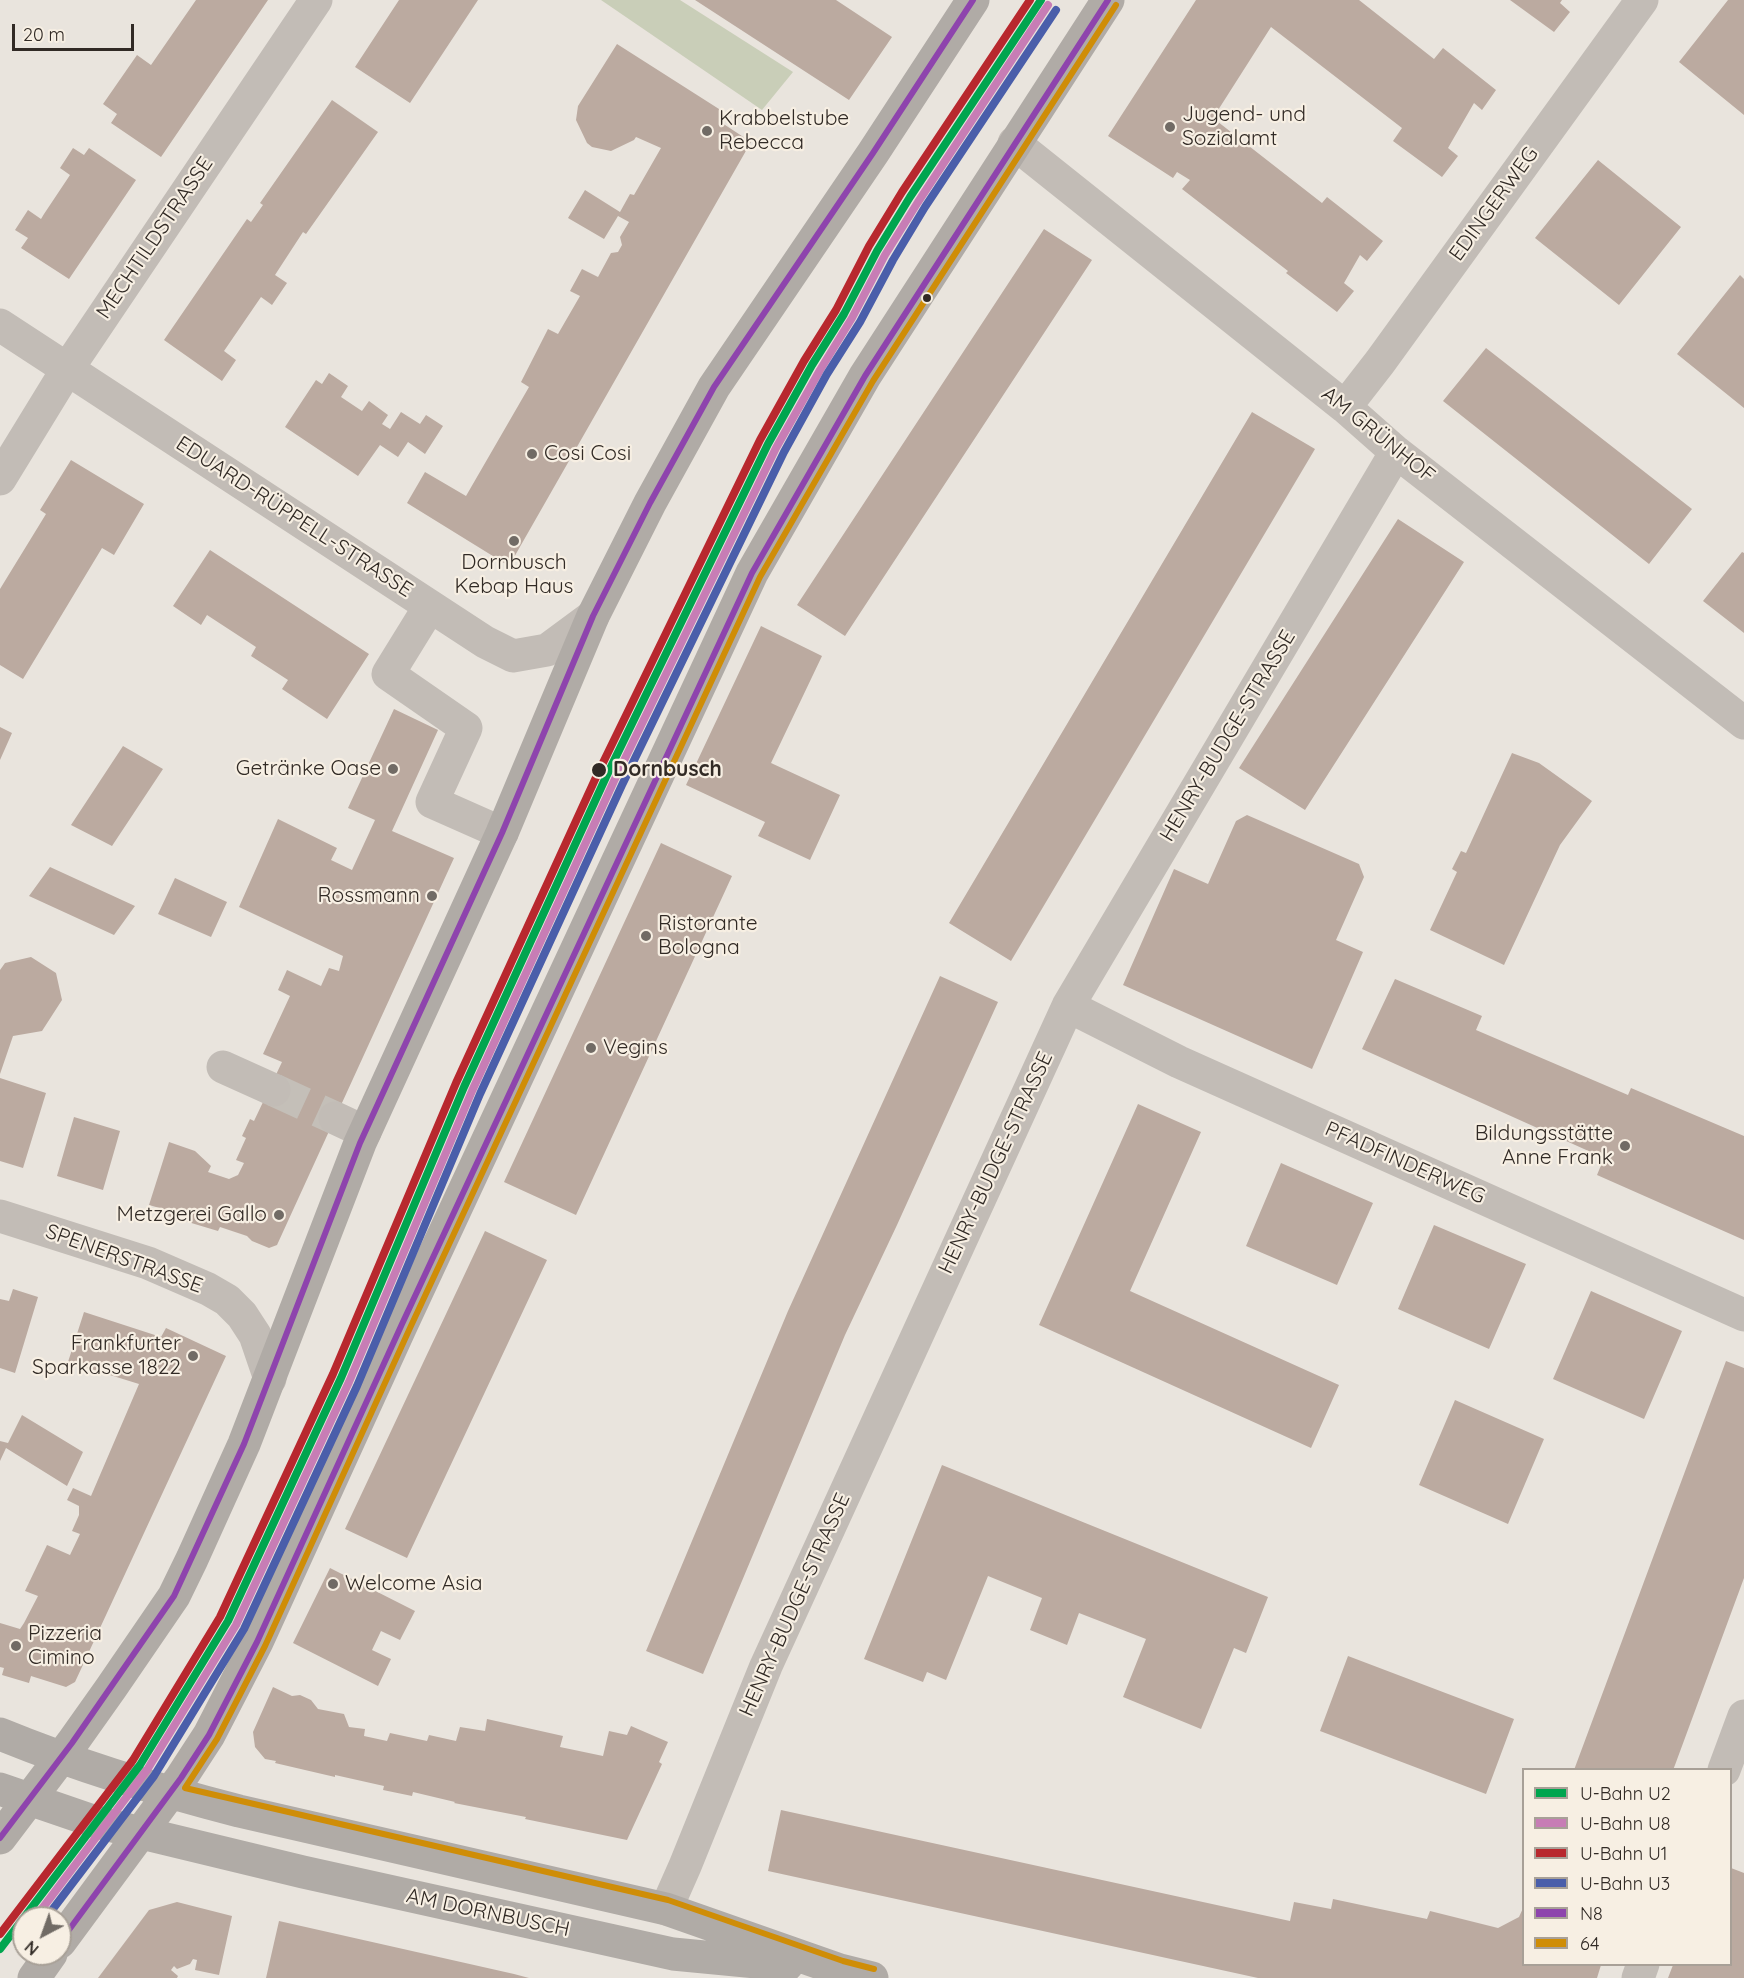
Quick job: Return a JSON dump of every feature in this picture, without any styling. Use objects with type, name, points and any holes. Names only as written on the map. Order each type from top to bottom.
[{"type":"main road","points":[[0,1838],[15,1794],[60,1758],[174,1596],[215,1510],[270,1379],[365,1132],[501,833],[593,616],[650,503],[703,404],[973,0]]},
{"type":"main road","points":[[72,1925],[181,1778],[209,1735],[257,1642],[402,1324],[752,573],[865,376],[1108,0]]},
{"type":"main road","name":"AM DORNBUSCH","points":[[0,1734],[60,1758],[168,1793],[239,1812],[666,1909],[840,1970],[873,1978]]},
{"type":"main road","name":"AM DORNBUSCH","points":[[15,1794],[96,1822],[140,1833],[673,1954],[840,1970]]},
{"type":"street","name":"MECHTILDSTRASSE","points":[[0,479],[68,368],[316,0]]},
{"type":"street","name":"EDINGERWEG","points":[[1345,407],[1387,353],[1642,0]]},
{"type":"street","name":"AM GRÜNHOF","points":[[1014,143],[1345,407],[1396,452],[1744,723]]},
{"type":"street","name":"EDUARD-RÜPPELL-STRASSE","points":[[0,325],[485,642],[513,656],[547,650],[593,616]]},
{"type":"street","name":"HENRY-BUDGE-STRASSE","points":[[666,1909],[766,1666],[1068,1006],[1396,452]]},
{"type":"street","points":[[430,606],[388,674],[466,728],[432,802],[501,833]]},
{"type":"street","name":"PFADFINDERWEG","points":[[1068,1006],[1179,1062],[1744,1315]]},
{"type":"street","points":[[223,1066],[274,1090]]},
{"type":"street","points":[[335,1118],[365,1132]]},
{"type":"street","name":"SPENERSTRASSE","points":[[0,1216],[148,1263],[208,1289],[227,1300],[242,1315],[255,1335],[270,1379]]},
{"type":"street","points":[[1725,1768],[1744,1716]]},
{"type":"green space","points":[[601,0],[680,0],[793,72],[762,110]]},
{"type":"building","points":[[196,0],[268,0],[161,157],[111,123],[117,114],[103,104],[137,55],[151,65]]},
{"type":"building","points":[[399,0],[478,0],[410,103],[355,67]]},
{"type":"building","points":[[695,0],[836,0],[892,37],[849,100]]},
{"type":"building","name":"Jugend- und Sozialamt","points":[[1196,0],[1359,0],[1434,59],[1443,48],[1496,90],[1482,110],[1474,103],[1448,148],[1458,156],[1442,177],[1393,141],[1402,128],[1271,27],[1213,118],[1322,203],[1327,197],[1383,241],[1367,261],[1360,255],[1344,283],[1354,291],[1337,312],[1182,189],[1190,180],[1177,172],[1173,178],[1108,136]]},
{"type":"building","points":[[1510,0],[1562,0],[1560,3],[1570,12],[1554,32]]},
{"type":"building","points":[[1728,0],[1744,0],[1744,115],[1679,62]]},
{"type":"building","points":[[617,44],[719,109],[721,114],[719,121],[751,142],[509,566],[407,503],[425,472],[466,496],[529,387],[521,382],[548,329],[558,334],[580,296],[570,291],[582,269],[598,277],[611,253],[618,252],[622,245],[620,237],[629,222],[618,216],[604,239],[568,218],[585,190],[620,212],[630,194],[634,195],[661,148],[636,137],[611,151],[592,147],[587,143],[576,120],[578,106]]},
{"type":"building","points":[[332,100],[378,132],[306,234],[303,232],[275,275],[287,283],[272,305],[261,297],[224,351],[236,360],[222,381],[164,340],[247,219],[251,222],[263,205],[260,203]]},
{"type":"building","points":[[73,148],[84,155],[89,148],[136,180],[69,279],[21,248],[28,238],[15,230],[28,210],[41,219],[70,175],[60,168]]},
{"type":"building","points":[[1598,160],[1681,227],[1619,305],[1535,238]]},
{"type":"building","points":[[1044,229],[1092,260],[845,636],[797,605]]},
{"type":"building","points":[[1740,275],[1744,279],[1744,408],[1677,354]]},
{"type":"building","points":[[1486,348],[1692,509],[1649,564],[1443,401]]},
{"type":"building","points":[[329,373],[348,386],[341,397],[362,411],[369,401],[388,415],[382,424],[390,429],[401,412],[420,424],[426,415],[443,426],[425,454],[408,442],[398,457],[380,445],[358,476],[285,427],[316,380],[322,384]]},
{"type":"building","points":[[1252,412],[1315,449],[1011,961],[949,923]]},
{"type":"building","points":[[71,460],[144,504],[114,555],[102,548],[23,679],[0,665],[0,589],[46,514],[40,510]]},
{"type":"building","points":[[1398,519],[1464,562],[1305,810],[1239,768]]},
{"type":"building","points":[[210,550],[369,654],[327,719],[282,689],[288,680],[251,656],[256,647],[207,615],[201,625],[173,606]]},
{"type":"building","points":[[1742,552],[1744,553],[1744,633],[1703,601]]},
{"type":"building","points":[[761,626],[822,656],[771,763],[840,795],[810,860],[758,836],[765,822],[686,785]]},
{"type":"building","points":[[394,709],[438,730],[392,831],[454,858],[277,1245],[269,1248],[252,1241],[247,1236],[220,1227],[218,1231],[168,1216],[170,1211],[149,1205],[169,1142],[195,1151],[211,1166],[208,1172],[229,1179],[238,1175],[244,1163],[236,1160],[246,1138],[242,1136],[250,1119],[254,1121],[282,1062],[263,1054],[290,996],[278,990],[287,970],[321,986],[329,968],[339,971],[343,956],[239,907],[278,819],[337,848],[331,860],[352,870],[375,820],[348,808]]},
{"type":"building","points":[[0,727],[12,733],[0,760]]},
{"type":"building","points":[[123,746],[163,769],[112,846],[71,825]]},
{"type":"building","points":[[1512,753],[1539,763],[1592,801],[1560,845],[1504,965],[1430,930],[1457,872],[1452,869],[1461,851],[1466,853]]},
{"type":"building","points":[[1247,815],[1359,864],[1364,877],[1336,940],[1363,952],[1312,1069],[1123,985],[1174,869],[1208,884],[1236,821]]},
{"type":"building","points":[[661,843],[732,876],[576,1215],[504,1182]]},
{"type":"building","points":[[50,867],[135,906],[114,935],[29,896]]},
{"type":"building","points":[[175,878],[227,902],[211,937],[158,914]]},
{"type":"building","points":[[31,957],[56,973],[62,1000],[42,1031],[13,1036],[0,1074],[0,970],[5,963]]},
{"type":"building","points":[[940,976],[998,1002],[845,1335],[703,1674],[646,1651],[788,1311]]},
{"type":"building","points":[[1395,979],[1482,1016],[1476,1030],[1628,1095],[1631,1088],[1744,1136],[1744,1240],[1597,1175],[1604,1158],[1362,1049]]},
{"type":"building","points":[[0,1078],[46,1093],[23,1168],[0,1161]]},
{"type":"building","points":[[1138,1104],[1201,1132],[1130,1291],[1339,1385],[1311,1448],[1039,1325]]},
{"type":"building","points":[[74,1117],[120,1131],[103,1190],[57,1176]]},
{"type":"building","points":[[1281,1163],[1373,1203],[1337,1285],[1246,1246]]},
{"type":"building","points":[[1434,1225],[1526,1264],[1489,1349],[1398,1309]]},
{"type":"building","points":[[485,1231],[547,1260],[407,1558],[345,1529]]},
{"type":"building","points":[[13,1289],[38,1297],[15,1373],[0,1368],[0,1299],[9,1301]]},
{"type":"building","points":[[1591,1291],[1682,1331],[1644,1419],[1553,1379]]},
{"type":"building","points":[[84,1312],[161,1337],[166,1328],[226,1356],[75,1682],[66,1687],[31,1676],[29,1683],[2,1675],[4,1668],[0,1667],[0,1623],[20,1629],[24,1623],[38,1596],[25,1591],[47,1545],[70,1555],[80,1534],[72,1531],[79,1515],[79,1506],[67,1500],[73,1488],[91,1496],[139,1384],[68,1362]]},
{"type":"building","points":[[1726,1361],[1744,1368],[1744,1578],[1674,1768],[1575,1768]]},
{"type":"building","points":[[1455,1400],[1544,1439],[1508,1524],[1419,1485]]},
{"type":"building","points":[[22,1415],[83,1452],[67,1486],[6,1448],[0,1461],[0,1441],[8,1443]]},
{"type":"building","points":[[942,1465],[1268,1597],[1246,1653],[1234,1648],[1201,1729],[1123,1697],[1146,1639],[1079,1613],[1067,1645],[1030,1630],[1042,1598],[988,1576],[946,1680],[927,1672],[923,1682],[864,1659]]},
{"type":"building","points":[[330,1568],[415,1611],[400,1640],[381,1631],[372,1650],[391,1659],[378,1686],[293,1643]]},
{"type":"building","points":[[1348,1656],[1514,1719],[1486,1794],[1320,1731]]},
{"type":"building","points":[[273,1687],[292,1696],[300,1695],[311,1700],[318,1709],[344,1714],[349,1727],[365,1729],[364,1736],[387,1741],[390,1733],[427,1741],[429,1735],[456,1741],[460,1727],[485,1731],[487,1719],[563,1736],[560,1747],[603,1756],[609,1731],[627,1735],[631,1726],[668,1742],[659,1762],[662,1764],[627,1840],[525,1819],[526,1817],[454,1803],[413,1792],[412,1796],[383,1790],[384,1786],[335,1775],[335,1777],[265,1759],[255,1747],[253,1732]]},
{"type":"building","points":[[781,1810],[1290,1921],[1294,1902],[1331,1909],[1333,1899],[1427,1919],[1430,1911],[1498,1928],[1519,1917],[1522,1910],[1522,1966],[1601,1966],[1597,1978],[1258,1978],[768,1871]]},
{"type":"building","points":[[1732,1868],[1744,1873],[1744,1978],[1668,1978],[1673,1966],[1732,1966]]},
{"type":"building","points":[[177,1902],[232,1916],[219,1975],[195,1970],[197,1960],[193,1959],[190,1964],[177,1969],[174,1966],[171,1970],[178,1976],[177,1978],[98,1978],[149,1910]]},
{"type":"building","points":[[279,1921],[514,1974],[529,1978],[266,1978]]},
{"type":"tunnel","points":[[274,1090],[335,1118]]},
{"type":"metro line","name":"U1","points":[[0,1934],[133,1760],[220,1617],[333,1374],[456,1083],[598,773],[760,440],[804,361],[836,310],[869,246],[902,192],[1030,0]]},
{"type":"metro line","name":"U2","points":[[0,1949],[140,1765],[228,1621],[341,1378],[464,1087],[606,777],[768,444],[910,197],[1041,0]]},
{"type":"metro line","name":"U8","points":[[44,1906],[147,1770],[236,1625],[349,1382],[472,1091],[614,781],[776,448],[852,318],[885,255],[1048,5]]},
{"type":"metro line","name":"U3","points":[[55,1906],[154,1776],[244,1629],[357,1386],[480,1094],[622,785],[784,452],[925,207],[1056,10]]},
{"type":"transit line","name":"N8","points":[[0,1838],[72,1743],[174,1596],[244,1444],[360,1143],[502,833],[593,616],[650,503],[714,387],[873,153],[973,0]]},
{"type":"transit line","name":"N8","points":[[72,1926],[181,1778],[209,1735],[257,1642],[402,1324],[752,573],[865,376],[1108,0]]},
{"type":"transit line","name":"64","points":[[874,1969],[843,1961],[668,1900],[185,1788],[217,1739],[265,1646],[410,1328],[760,577],[873,381],[1116,5]]},
{"type":"place","name":"Jugend- und Sozialamt","points":[[1170,127]]},
{"type":"place","name":"Krabbelstube Rebecca","points":[[707,131]]},
{"type":"place","name":"Cosi Cosi","points":[[532,454]]},
{"type":"place","name":"Dornbusch Kebap Haus","points":[[514,541]]},
{"type":"place","name":"Getränke Oase","points":[[393,769]]},
{"type":"place","name":"Dornbusch","points":[[599,770]]},
{"type":"place","name":"Rossmann","points":[[432,896]]},
{"type":"place","name":"Ristorante Bologna","points":[[646,936]]},
{"type":"place","name":"Vegins","points":[[591,1048]]},
{"type":"place","name":"Bildungsstätte Anne Frank","points":[[1625,1146]]},
{"type":"place","name":"Metzgerei Gallo","points":[[279,1215]]},
{"type":"place","name":"Frankfurter Sparkasse 1822","points":[[193,1356]]},
{"type":"place","name":"Welcome Asia","points":[[333,1584]]},
{"type":"place","name":"Pizzeria Cimino","points":[[16,1646]]}]
